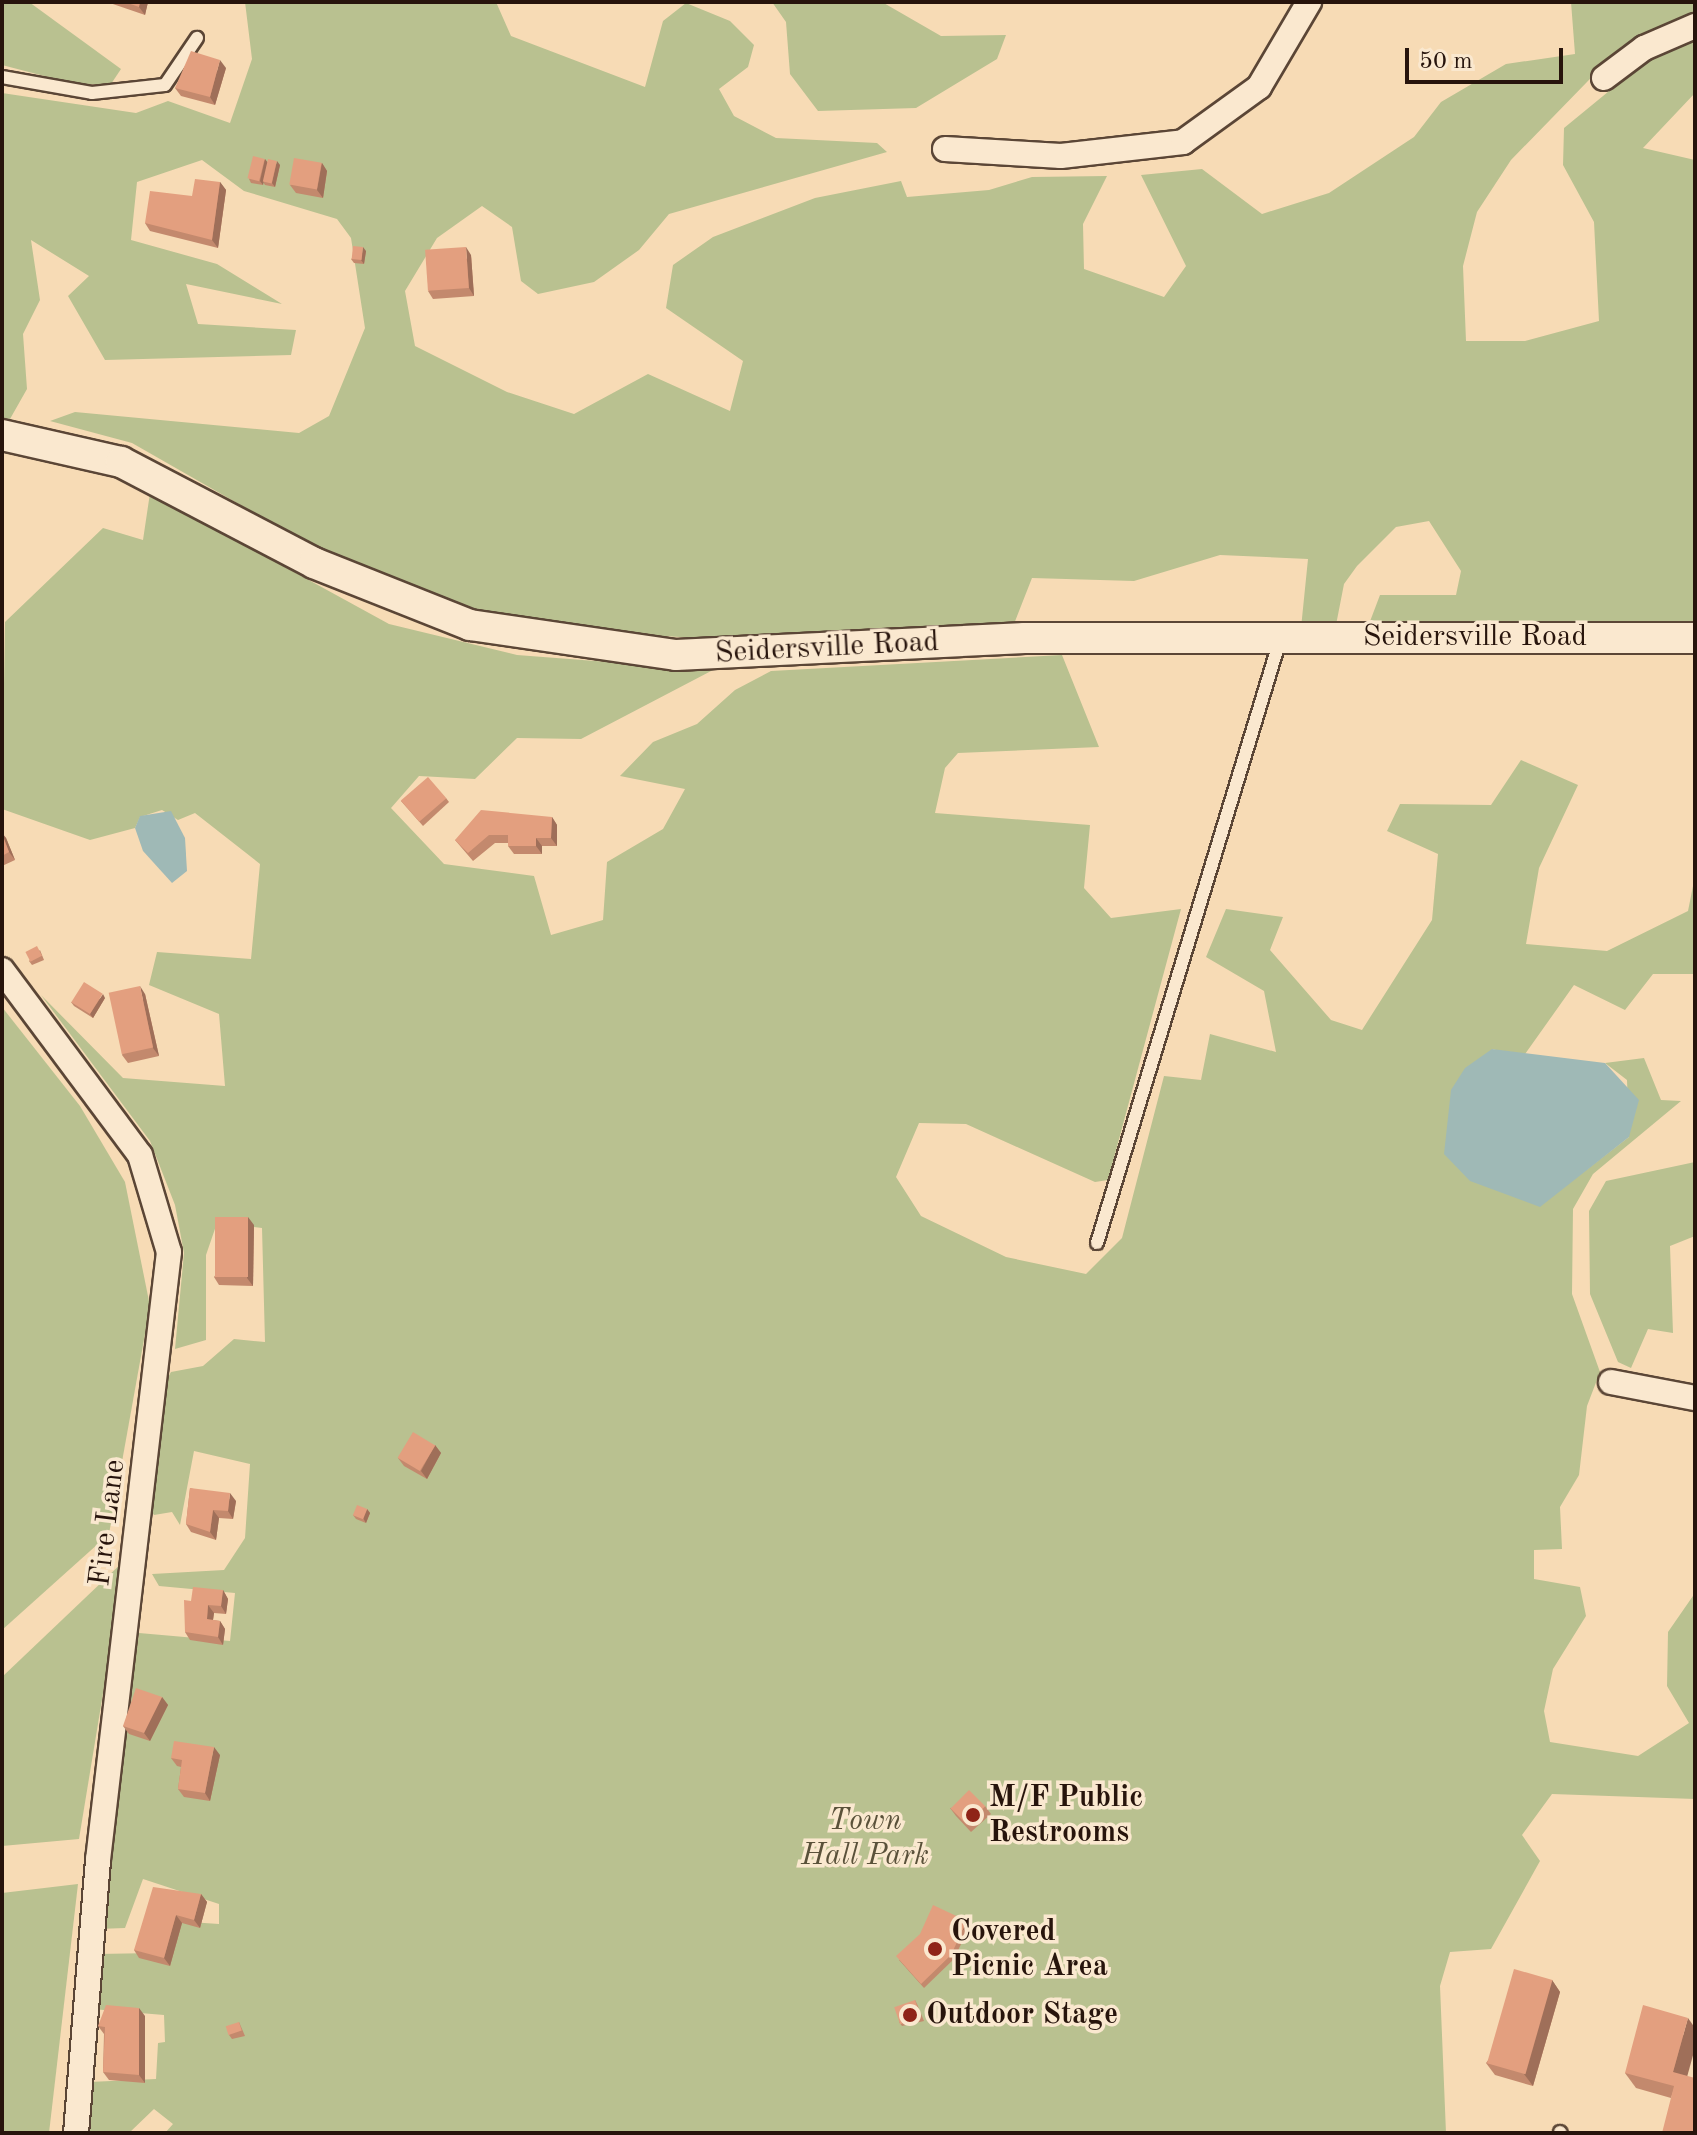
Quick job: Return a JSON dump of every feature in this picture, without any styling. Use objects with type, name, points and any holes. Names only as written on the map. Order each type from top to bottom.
[{"type":"street","points":[[945,149],[1061,156],[1183,142],[1259,87],[1309,2]]},
{"type":"street","points":[[1604,78],[1644,48],[1695,26]]},
{"type":"street","name":"Seidersville Road","points":[[2,435],[121,462],[314,563],[470,625],[676,655],[1025,638],[1695,638]]},
{"type":"street","name":"Fire Lane","points":[[2,970],[140,1155],[169,1252],[98,1860],[76,2133]]},
{"type":"street","points":[[1611,1382],[1695,1398]]},
{"type":"lane","points":[[2,77],[92,93],[165,85],[197,38]]},
{"type":"lane","points":[[1097,1243],[1281,637]]},
{"type":"green space","points":[[2,2],[29,2],[121,69],[111,84],[75,84],[2,65]]},
{"type":"green space","points":[[245,2],[496,2],[511,36],[645,87],[663,21],[686,3],[730,21],[754,45],[748,67],[719,89],[734,116],[776,138],[877,143],[887,152],[669,214],[639,250],[594,282],[538,294],[521,281],[512,227],[482,206],[437,238],[405,291],[415,346],[507,392],[574,414],[648,374],[730,411],[743,361],[666,308],[673,265],[713,237],[815,198],[901,181],[907,197],[989,190],[1032,177],[1107,176],[1083,224],[1084,269],[1164,297],[1186,266],[1141,175],[1202,169],[1262,214],[1329,193],[1414,137],[1441,102],[1506,64],[1575,54],[1571,2],[1695,2],[1695,13],[1622,46],[1511,160],[1477,212],[1463,266],[1466,341],[1525,341],[1599,321],[1594,222],[1563,165],[1564,128],[1653,55],[1695,38],[1695,93],[1643,148],[1695,160],[1695,624],[1369,624],[1380,595],[1456,595],[1461,571],[1429,521],[1396,527],[1357,566],[1344,584],[1336,625],[1301,628],[1308,559],[1220,555],[1134,581],[1032,578],[1012,629],[696,638],[581,631],[469,610],[314,547],[132,443],[50,421],[75,412],[299,433],[329,416],[365,328],[351,238],[337,219],[244,191],[202,160],[137,182],[131,240],[217,264],[282,304],[186,284],[198,324],[296,330],[291,355],[105,360],[68,296],[89,276],[31,240],[40,300],[23,334],[27,389],[10,419],[2,418],[2,93],[136,113],[168,101],[230,123],[252,59]]},
{"type":"green space","points":[[772,2],[882,2],[941,36],[1006,35],[997,59],[916,108],[818,111],[790,74],[786,22]]},
{"type":"green space","name":"Town Hall Park","points":[[150,493],[389,624],[517,655],[713,670],[581,739],[517,738],[475,779],[419,776],[391,808],[444,864],[534,876],[551,935],[603,920],[607,862],[663,829],[685,789],[620,776],[653,742],[697,724],[735,690],[771,671],[1062,655],[1099,747],[958,753],[945,768],[935,813],[1090,825],[1084,888],[1111,918],[1181,909],[1108,1180],[1095,1182],[966,1124],[919,1123],[896,1177],[921,1216],[1006,1257],[1086,1274],[1122,1238],[1164,1076],[1201,1080],[1210,1034],[1276,1052],[1264,991],[1206,957],[1226,909],[1283,917],[1270,950],[1331,1020],[1362,1030],[1432,920],[1438,854],[1387,831],[1400,804],[1491,805],[1521,760],[1578,785],[1539,868],[1526,944],[1607,951],[1688,911],[1695,876],[1695,974],[1653,974],[1625,1010],[1574,985],[1523,1057],[1492,1049],[1568,1184],[1629,1137],[1627,1080],[1605,1063],[1644,1058],[1661,1100],[1681,1101],[1593,1174],[1573,1209],[1572,1294],[1600,1372],[1587,1406],[1579,1475],[1560,1507],[1562,1549],[1534,1550],[1534,1579],[1580,1587],[1586,1616],[1553,1669],[1544,1711],[1550,1742],[1638,1756],[1689,1723],[1667,1686],[1668,1632],[1695,1593],[1695,1799],[1552,1794],[1522,1835],[1540,1861],[1491,1949],[1450,1952],[1440,1986],[1446,2133],[165,2133],[173,2124],[154,2109],[129,2133],[87,2133],[89,2082],[156,2079],[158,2043],[165,2042],[164,2015],[92,2009],[98,1954],[154,1953],[175,1921],[219,1924],[219,1904],[143,1879],[125,1928],[98,1929],[139,1633],[230,1641],[235,1593],[159,1586],[152,1574],[224,1570],[245,1538],[250,1464],[194,1451],[180,1525],[172,1512],[154,1515],[149,1507],[163,1386],[171,1372],[203,1366],[234,1339],[265,1342],[262,1228],[217,1223],[206,1255],[206,1340],[175,1349],[184,1253],[175,1205],[150,1141],[41,995],[123,1078],[225,1086],[219,1014],[149,985],[157,952],[251,959],[260,864],[195,813],[178,820],[162,810],[140,817],[135,828],[90,840],[2,809],[5,622],[103,528],[143,540]]},
{"type":"green space","points":[[2,1007],[80,1106],[125,1182],[150,1306],[109,1534],[2,1630]]},
{"type":"green space","points":[[1695,1162],[1695,1236],[1670,1246],[1673,1333],[1648,1329],[1631,1368],[1618,1362],[1590,1294],[1589,1211],[1606,1181]]},
{"type":"green space","points":[[125,1560],[79,1839],[2,1846],[2,1677]]},
{"type":"green space","points":[[78,1884],[49,2133],[2,2133],[2,1893]]},
{"type":"water","points":[[171,811],[185,838],[187,871],[172,883],[143,851],[135,828],[140,816]]},
{"type":"water","points":[[1492,1049],[1605,1063],[1639,1100],[1629,1137],[1540,1207],[1470,1181],[1444,1154],[1451,1090],[1465,1068]]},
{"type":"building","points":[[191,51],[220,60],[210,97],[175,88]]},
{"type":"building","points":[[253,156],[265,159],[259,181],[247,178]]},
{"type":"building","points":[[294,158],[322,163],[317,189],[289,185]]},
{"type":"building","points":[[268,159],[277,161],[272,183],[263,181]]},
{"type":"building","points":[[195,179],[220,182],[212,240],[145,223],[150,191],[192,196]]},
{"type":"building","points":[[353,246],[363,247],[362,260],[352,259]]},
{"type":"building","points":[[466,247],[469,288],[428,291],[425,250]]},
{"type":"building","points":[[428,777],[446,798],[419,822],[401,801]]},
{"type":"building","points":[[481,810],[552,817],[551,838],[536,838],[536,846],[508,846],[508,835],[489,835],[468,853],[455,840]]},
{"type":"building","points":[[2,834],[9,852],[2,856]]},
{"type":"building","points":[[37,946],[42,956],[30,962],[25,952]]},
{"type":"building","points":[[84,982],[103,994],[90,1014],[71,1002]]},
{"type":"building","points":[[140,986],[153,1048],[122,1054],[109,993]]},
{"type":"building","points":[[215,1217],[248,1217],[248,1277],[215,1277]]},
{"type":"building","points":[[413,1432],[435,1445],[420,1471],[398,1458]]},
{"type":"building","points":[[190,1488],[230,1493],[228,1511],[213,1510],[210,1532],[186,1524]]},
{"type":"building","points":[[357,1505],[367,1509],[363,1519],[353,1515]]},
{"type":"building","points":[[193,1587],[223,1590],[221,1606],[208,1605],[207,1619],[220,1621],[218,1637],[185,1632],[184,1600],[191,1601]]},
{"type":"building","points":[[136,1688],[162,1697],[144,1733],[123,1726]]},
{"type":"building","points":[[174,1741],[214,1747],[205,1793],[178,1789],[182,1760],[171,1758]]},
{"type":"building","points":[[969,1790],[985,1806],[967,1825],[951,1808]]},
{"type":"building","points":[[153,1887],[201,1894],[194,1920],[176,1915],[164,1958],[134,1950]]},
{"type":"building","name":"Covered Picnic Area","points":[[933,1905],[967,1921],[951,1955],[921,1984],[896,1956],[920,1934]]},
{"type":"building","points":[[1514,1969],[1552,1980],[1525,2074],[1487,2063]]},
{"type":"building","name":"Outdoor Stage","points":[[915,2000],[921,2017],[900,2024],[894,2007]]},
{"type":"building","points":[[106,2005],[139,2008],[139,2075],[103,2072],[105,2027],[98,2026]]},
{"type":"building","points":[[1643,2005],[1688,2018],[1673,2072],[1695,2078],[1695,2133],[1662,2133],[1674,2086],[1625,2073]]},
{"type":"building","points":[[239,2022],[242,2031],[228,2035],[226,2026]]},
{"type":"place","name":"M/F Public Restrooms","points":[[973,1815]]},
{"type":"place","name":"Covered Picnic Area","points":[[935,1949]]},
{"type":"place","name":"Outdoor Stage","points":[[910,2015]]}]
